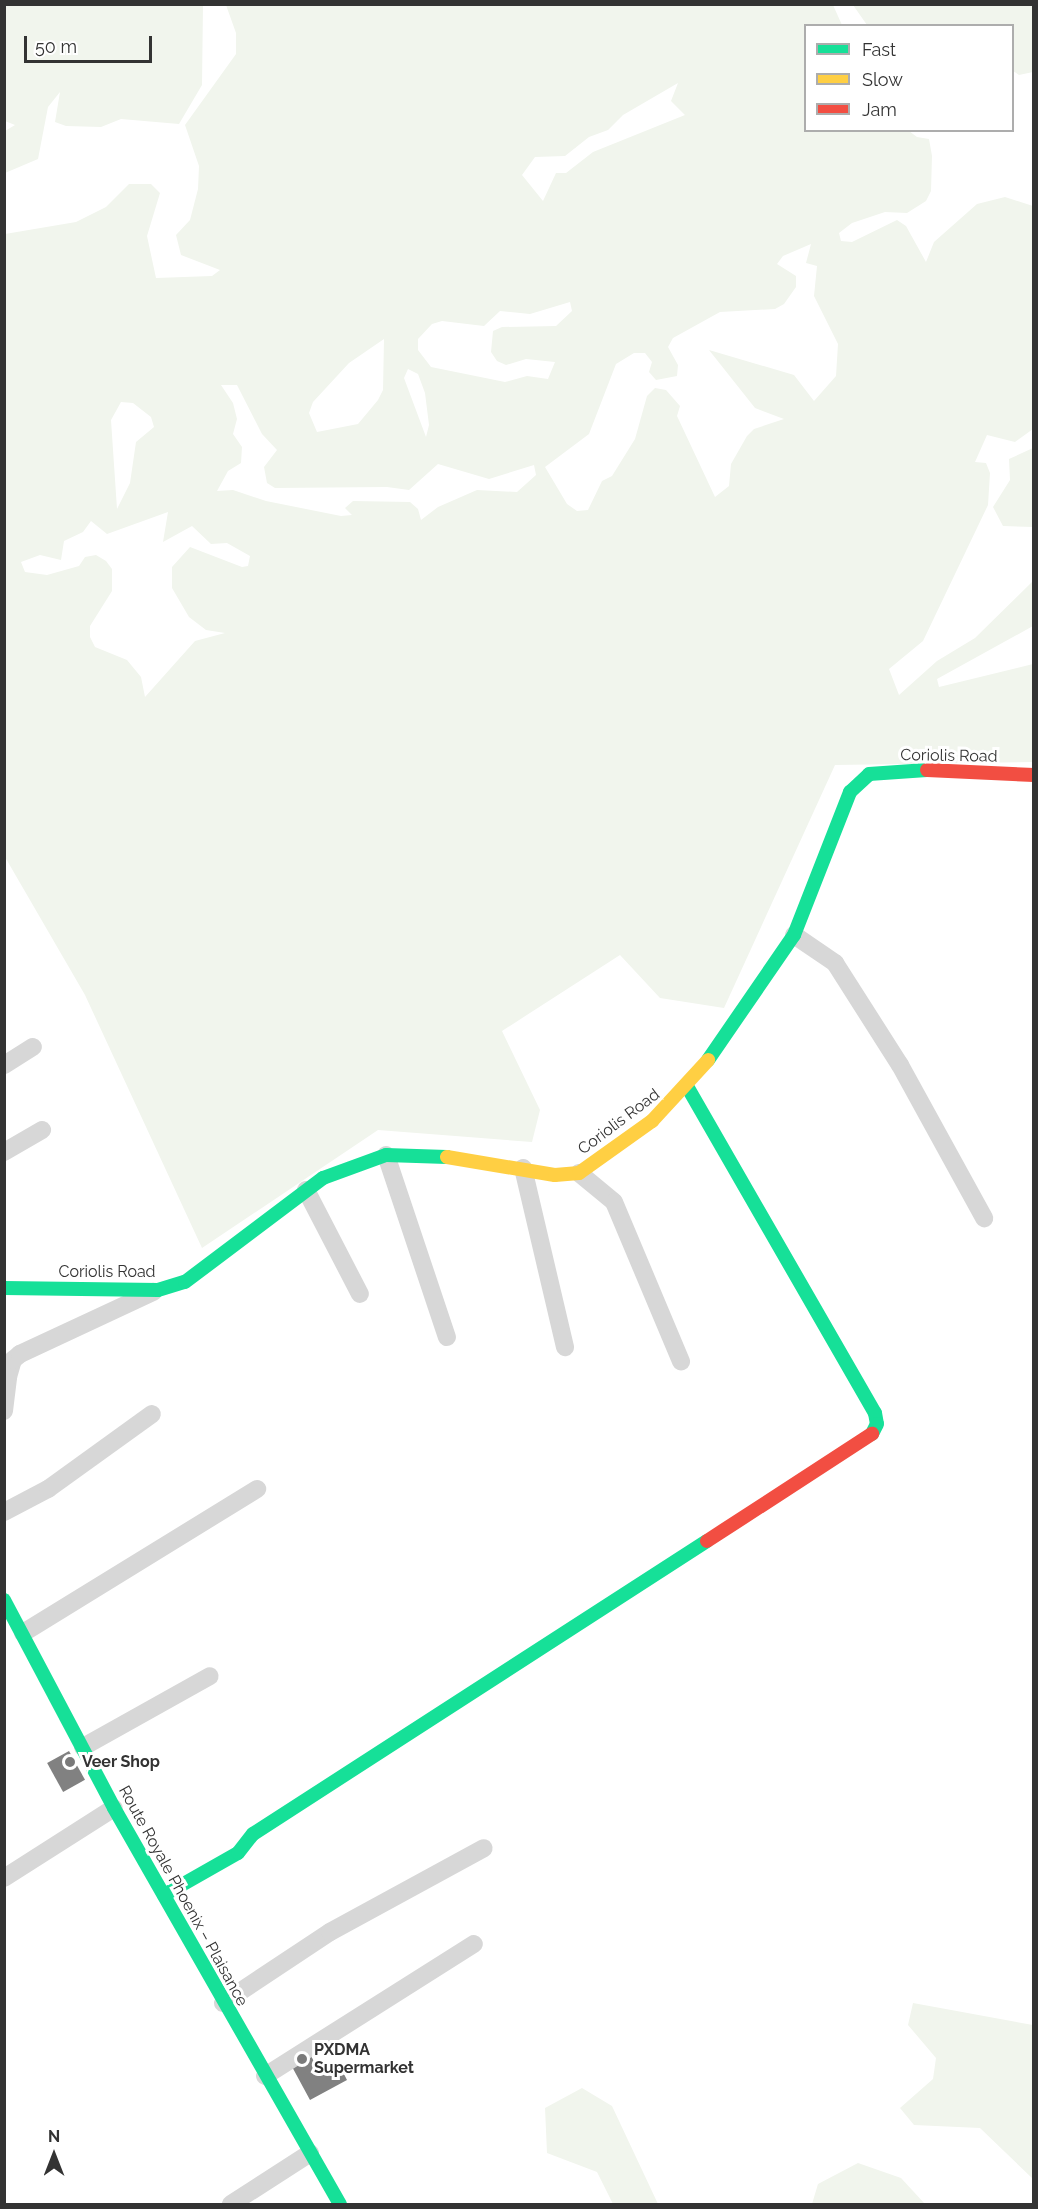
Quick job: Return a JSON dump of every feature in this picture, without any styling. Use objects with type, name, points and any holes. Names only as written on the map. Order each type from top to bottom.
[{"type":"main road","name":"Coriolis Road","points":[[4,1288],[158,1290],[185,1282],[323,1178],[386,1155],[430,1154],[555,1175],[579,1173],[652,1121],[688,1088],[794,935],[850,792],[869,774],[917,769],[1034,775]]},
{"type":"main road","points":[[164,1895],[238,1853],[253,1834],[874,1434],[877,1425],[875,1413],[688,1088]]},
{"type":"main road","name":"Route Royale Phoenix – Plaisance","points":[[4,1599],[114,1808],[340,2205]]},
{"type":"street","points":[[794,935],[835,963],[900,1065],[984,1218]]},
{"type":"street","points":[[4,1065],[33,1047]]},
{"type":"street","points":[[4,1152],[42,1130]]},
{"type":"street","points":[[386,1155],[447,1337]]},
{"type":"street","points":[[523,1168],[565,1347]]},
{"type":"street","points":[[579,1173],[615,1202],[681,1361]]},
{"type":"street","points":[[306,1190],[360,1294]]},
{"type":"street","points":[[4,1411],[11,1369],[20,1354],[158,1290]]},
{"type":"street","points":[[4,1512],[48,1489],[152,1414]]},
{"type":"street","points":[[23,1634],[257,1489]]},
{"type":"street","points":[[83,1747],[210,1676]]},
{"type":"street","points":[[4,1878],[114,1808]]},
{"type":"street","points":[[223,2003],[330,1932],[484,1848]]},
{"type":"street","points":[[265,2076],[474,1944]]},
{"type":"street","points":[[231,2205],[310,2153]]},
{"type":"shaded area","points":[[5,4],[203,5],[202,85],[179,124],[121,119],[101,127],[66,126],[55,122],[60,92],[48,107],[38,159],[5,173],[5,131],[15,125],[5,121]]},
{"type":"shaded area","points":[[226,5],[833,5],[842,24],[804,24],[804,132],[910,132],[917,137],[929,139],[932,156],[931,191],[926,201],[907,213],[885,212],[852,223],[839,233],[841,241],[852,242],[897,220],[906,226],[926,262],[934,242],[977,204],[1005,197],[1033,206],[1033,429],[1015,442],[987,435],[975,462],[986,463],[990,473],[988,505],[923,641],[889,669],[899,695],[937,661],[975,638],[1033,581],[1033,626],[937,679],[939,687],[1033,664],[1033,762],[835,765],[724,1008],[660,998],[620,955],[502,1031],[540,1110],[532,1142],[378,1130],[202,1248],[85,995],[5,857],[5,234],[76,222],[106,207],[129,184],[151,184],[160,193],[147,236],[156,278],[212,276],[220,270],[181,255],[176,235],[190,220],[198,189],[199,166],[185,125],[236,54],[236,33]],"holes":[[[678,83],[671,101],[685,115],[593,152],[566,173],[556,173],[543,201],[522,175],[535,157],[565,156],[589,137],[608,130],[623,115]],[[811,244],[806,263],[817,266],[814,296],[838,344],[836,376],[814,401],[794,375],[709,350],[755,408],[784,419],[754,429],[747,436],[731,464],[729,486],[715,497],[677,416],[680,406],[666,390],[655,388],[647,396],[635,439],[612,476],[602,481],[588,510],[577,511],[567,504],[545,467],[589,434],[616,364],[634,353],[645,353],[652,362],[649,372],[656,380],[677,376],[678,365],[668,347],[673,338],[720,312],[775,309],[784,304],[796,287],[796,276],[777,264],[783,256]],[[570,302],[572,311],[556,326],[502,327],[493,331],[491,352],[497,361],[506,365],[526,359],[555,362],[548,379],[527,376],[505,382],[431,367],[418,350],[418,339],[432,324],[442,321],[484,326],[500,311],[530,314]],[[384,339],[383,390],[378,400],[358,424],[317,432],[309,413],[313,402],[349,363]],[[408,369],[418,374],[425,393],[429,425],[426,437],[404,378]],[[221,385],[237,385],[262,434],[277,450],[264,467],[267,483],[275,488],[387,487],[409,490],[438,464],[489,479],[534,465],[536,475],[517,492],[477,490],[438,507],[421,520],[418,509],[410,502],[353,501],[345,508],[352,515],[341,516],[266,501],[233,490],[217,491],[228,471],[241,463],[242,447],[233,434],[237,419],[233,403]],[[121,402],[133,403],[151,417],[154,427],[136,442],[130,483],[117,509],[111,420]],[[168,512],[163,542],[192,526],[211,544],[227,543],[250,556],[248,566],[242,567],[190,547],[172,567],[172,588],[189,617],[206,630],[225,633],[195,641],[145,697],[141,677],[127,660],[95,647],[90,637],[90,626],[112,591],[112,569],[106,561],[96,555],[85,557],[79,566],[47,575],[25,572],[21,562],[40,555],[61,560],[64,541],[83,532],[91,521],[107,534]]]},
{"type":"shaded area","points":[[853,5],[1033,5],[1033,72],[1019,75],[1014,72],[1014,24],[866,24]]},
{"type":"shaded area","points":[[1033,448],[1033,527],[1003,526],[993,507],[1010,480],[1009,459]]},
{"type":"shaded area","points":[[913,2003],[1033,2025],[1033,2179],[980,2128],[914,2125],[900,2108],[933,2079],[936,2058],[908,2025]]},
{"type":"shaded area","points":[[582,2088],[612,2106],[658,2204],[613,2204],[597,2172],[547,2153],[545,2108]]},
{"type":"shaded area","points":[[858,2163],[901,2178],[925,2204],[812,2204],[818,2184]]},
{"type":"building","points":[[69,1751],[85,1780],[63,1792],[47,1763]]},
{"type":"building","points":[[309,2052],[321,2075],[340,2066],[347,2080],[310,2100],[290,2063]]},
{"type":"traffic: fast","points":[[708,1060],[794,935],[850,792],[869,774],[927,770]]},
{"type":"traffic: fast","points":[[688,1088],[875,1413],[877,1424],[872,1434]]},
{"type":"traffic: fast","points":[[4,1288],[158,1290],[185,1282],[323,1178],[386,1155],[447,1157]]},
{"type":"traffic: fast","points":[[164,1895],[238,1853],[253,1834],[707,1541]]},
{"type":"traffic: fast","points":[[4,1600],[114,1808],[340,2204]]},
{"type":"traffic: slow","points":[[447,1157],[555,1175],[579,1173],[652,1121],[708,1060]]},
{"type":"traffic: jam","points":[[927,770],[1034,775]]},
{"type":"traffic: jam","points":[[707,1541],[872,1434]]},
{"type":"place","name":"Veer Shop","points":[[70,1762]]},
{"type":"place","name":"PXDMA Supermarket","points":[[302,2059]]}]
